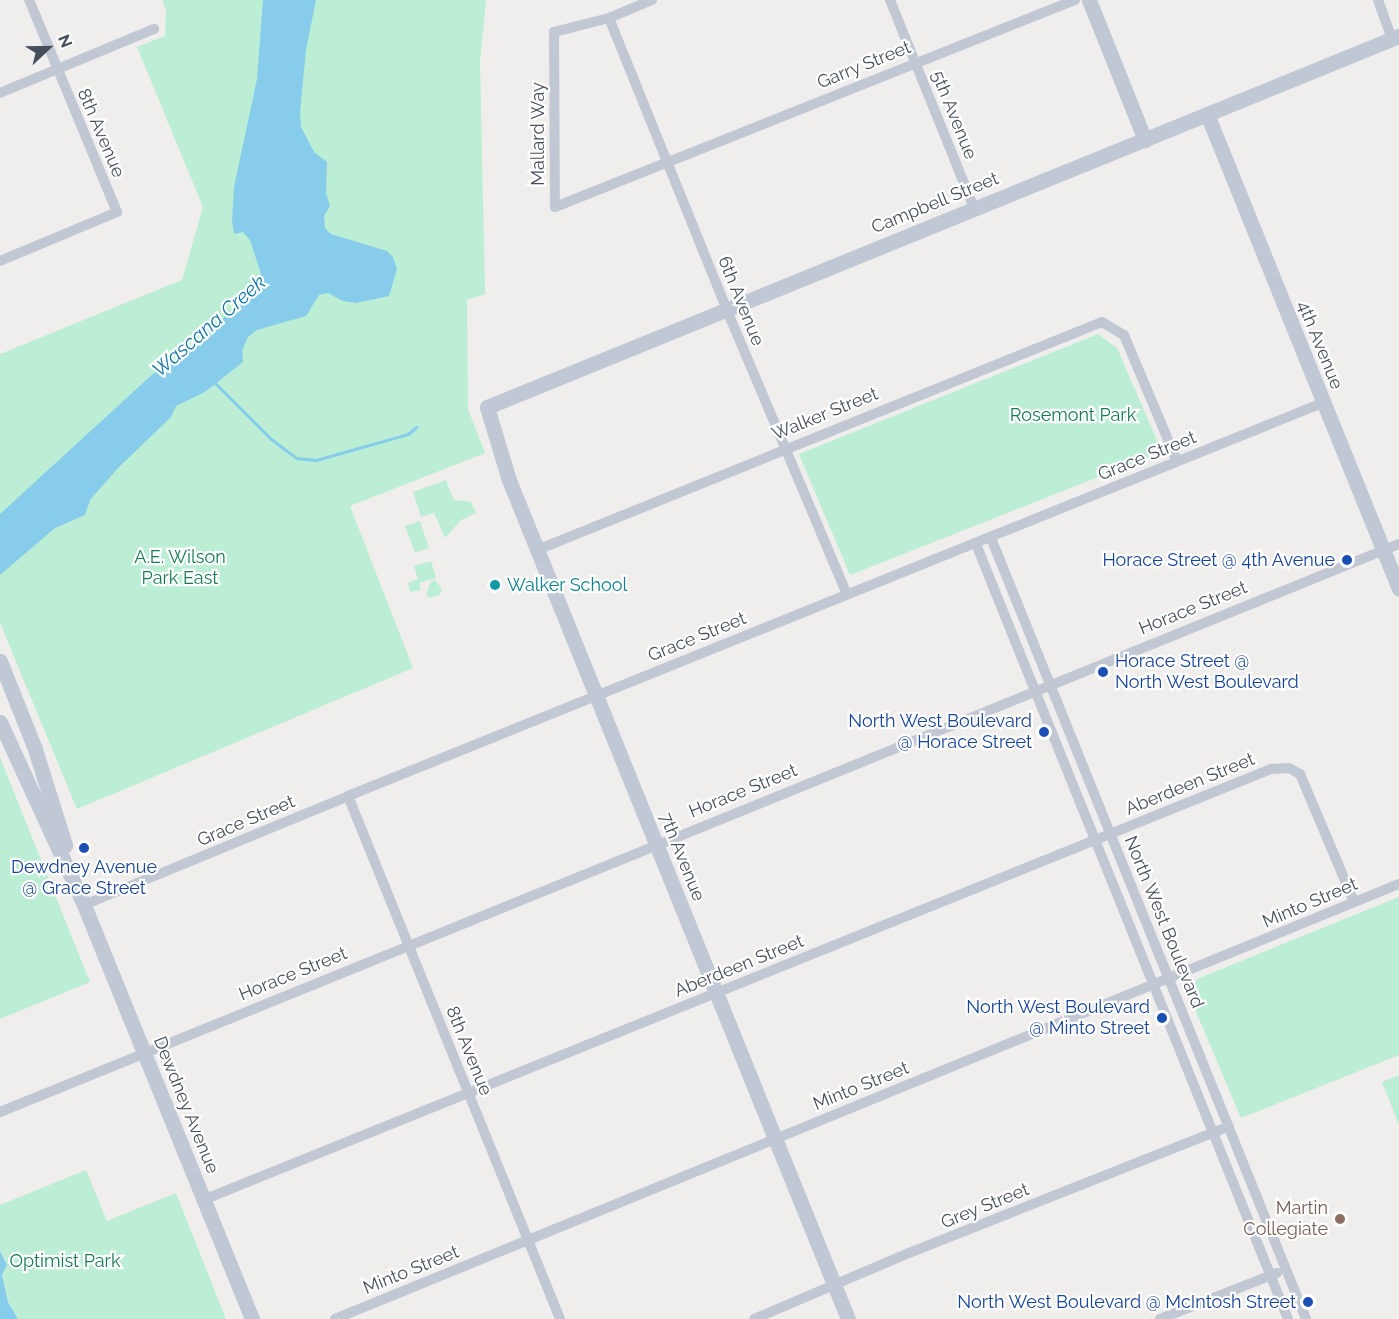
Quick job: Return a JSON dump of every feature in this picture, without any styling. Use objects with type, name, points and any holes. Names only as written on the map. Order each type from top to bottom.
[{"type":"street","name":"8th Avenue","points":[[0,261],[117,212],[29,0]]},
{"type":"street","points":[[609,18],[652,0]]},
{"type":"street","name":"5th Avenue","points":[[890,0],[975,208]]},
{"type":"street","name":"Garry Street","points":[[667,163],[1075,0]]},
{"type":"street","points":[[1089,0],[1145,140]]},
{"type":"street","points":[[1378,0],[1396,38]]},
{"type":"street","name":"6th Avenue","points":[[609,18],[726,308],[847,595]]},
{"type":"street","name":"Mallard Way","points":[[609,18],[554,32],[555,207],[667,163]]},
{"type":"street","points":[[0,93],[154,29]]},
{"type":"street","name":"Campbell Street","points":[[487,407],[726,308],[1396,38]]},
{"type":"street","name":"4th Avenue","points":[[1207,114],[1399,589]]},
{"type":"street","name":"Walker Street","points":[[537,550],[1102,321],[1124,335],[1177,461]]},
{"type":"street","name":"Grace Street","points":[[84,905],[597,695],[1322,403]]},
{"type":"street","name":"7th Avenue","points":[[487,407],[509,480],[848,1319]]},
{"type":"street","name":"North West Boulevard","points":[[991,538],[1306,1319]]},
{"type":"street","name":"North West Boulevard","points":[[976,544],[1288,1319]]},
{"type":"street","name":"Horace Street","points":[[0,1112],[1050,683],[1399,544]]},
{"type":"street","name":"Dewdney Avenue","points":[[0,661],[35,749],[84,905]]},
{"type":"street","name":"Dewdney Avenue","points":[[0,722],[84,905],[252,1319]]},
{"type":"street","name":"Aberdeen Street","points":[[203,1200],[1270,769],[1289,768],[1300,774],[1354,902]]},
{"type":"street","name":"8th Avenue","points":[[348,796],[560,1319]]},
{"type":"street","name":"Minto Street","points":[[335,1319],[775,1138],[1170,980],[1399,884]]},
{"type":"street","name":"Grey Street","points":[[754,1319],[1229,1126]]},
{"type":"street","points":[[1160,1319],[1287,1270]]},
{"type":"green space","name":"A.E. Wilson Park East","points":[[162,0],[486,0],[480,62],[485,294],[467,300],[468,409],[485,453],[350,506],[413,668],[77,809],[0,623],[0,354],[182,280],[203,207],[137,47],[165,36],[166,10]]},
{"type":"green space","name":"Rosemont Park","points":[[1098,334],[1117,348],[1162,452],[850,575],[799,454]]},
{"type":"green space","points":[[446,480],[454,500],[471,502],[476,513],[461,520],[445,538],[434,513],[421,517],[413,492]]},
{"type":"green space","points":[[420,521],[429,548],[415,553],[405,526]]},
{"type":"green space","points":[[431,561],[436,578],[419,583],[421,590],[410,592],[408,583],[418,579],[414,566]]},
{"type":"green space","points":[[435,580],[442,589],[440,594],[431,598],[426,596],[431,581]]},
{"type":"green space","points":[[0,757],[90,982],[0,1019]]},
{"type":"green space","points":[[1399,897],[1399,1055],[1241,1118],[1189,995],[1197,979]]},
{"type":"green space","points":[[1399,1075],[1399,1125],[1382,1082]]},
{"type":"green space","name":"Optimist Park","points":[[86,1170],[107,1221],[176,1193],[226,1319],[18,1319],[8,1302],[2,1275],[7,1265],[0,1251],[0,1205]]},
{"type":"water","points":[[263,0],[316,0],[306,50],[300,113],[301,127],[314,152],[327,162],[326,193],[330,206],[324,216],[325,228],[331,234],[387,251],[393,257],[397,269],[389,296],[356,303],[343,301],[328,293],[319,295],[306,316],[257,330],[248,337],[242,351],[243,362],[205,392],[176,406],[171,417],[118,468],[90,500],[85,515],[55,528],[0,575],[0,514],[155,372],[179,357],[189,347],[201,346],[207,334],[252,290],[261,274],[250,240],[243,232],[234,234],[232,221],[234,187],[257,79]]},
{"type":"water","points":[[0,1251],[7,1265],[2,1275],[8,1302],[18,1319],[0,1319]]},
{"type":"waterway","points":[[214,382],[271,439],[296,458],[316,460],[408,434],[416,427]]},
{"type":"place","name":"Horace Street @ 4th Avenue","points":[[1347,560]]},
{"type":"place","name":"Walker School","points":[[495,585]]},
{"type":"place","name":"Horace Street @ North West Boulevard","points":[[1103,672]]},
{"type":"place","name":"North West Boulevard @ Horace Street","points":[[1044,732]]},
{"type":"place","name":"Dewdney Avenue @ Grace Street","points":[[84,848]]},
{"type":"place","name":"North West Boulevard @ Minto Street","points":[[1162,1018]]},
{"type":"place","name":"Martin Collegiate","points":[[1340,1219]]},
{"type":"place","name":"North West Boulevard @ McIntosh Street","points":[[1308,1302]]},
{"type":"water label","name":"Wascana Creek","points":[[209,326]]}]
